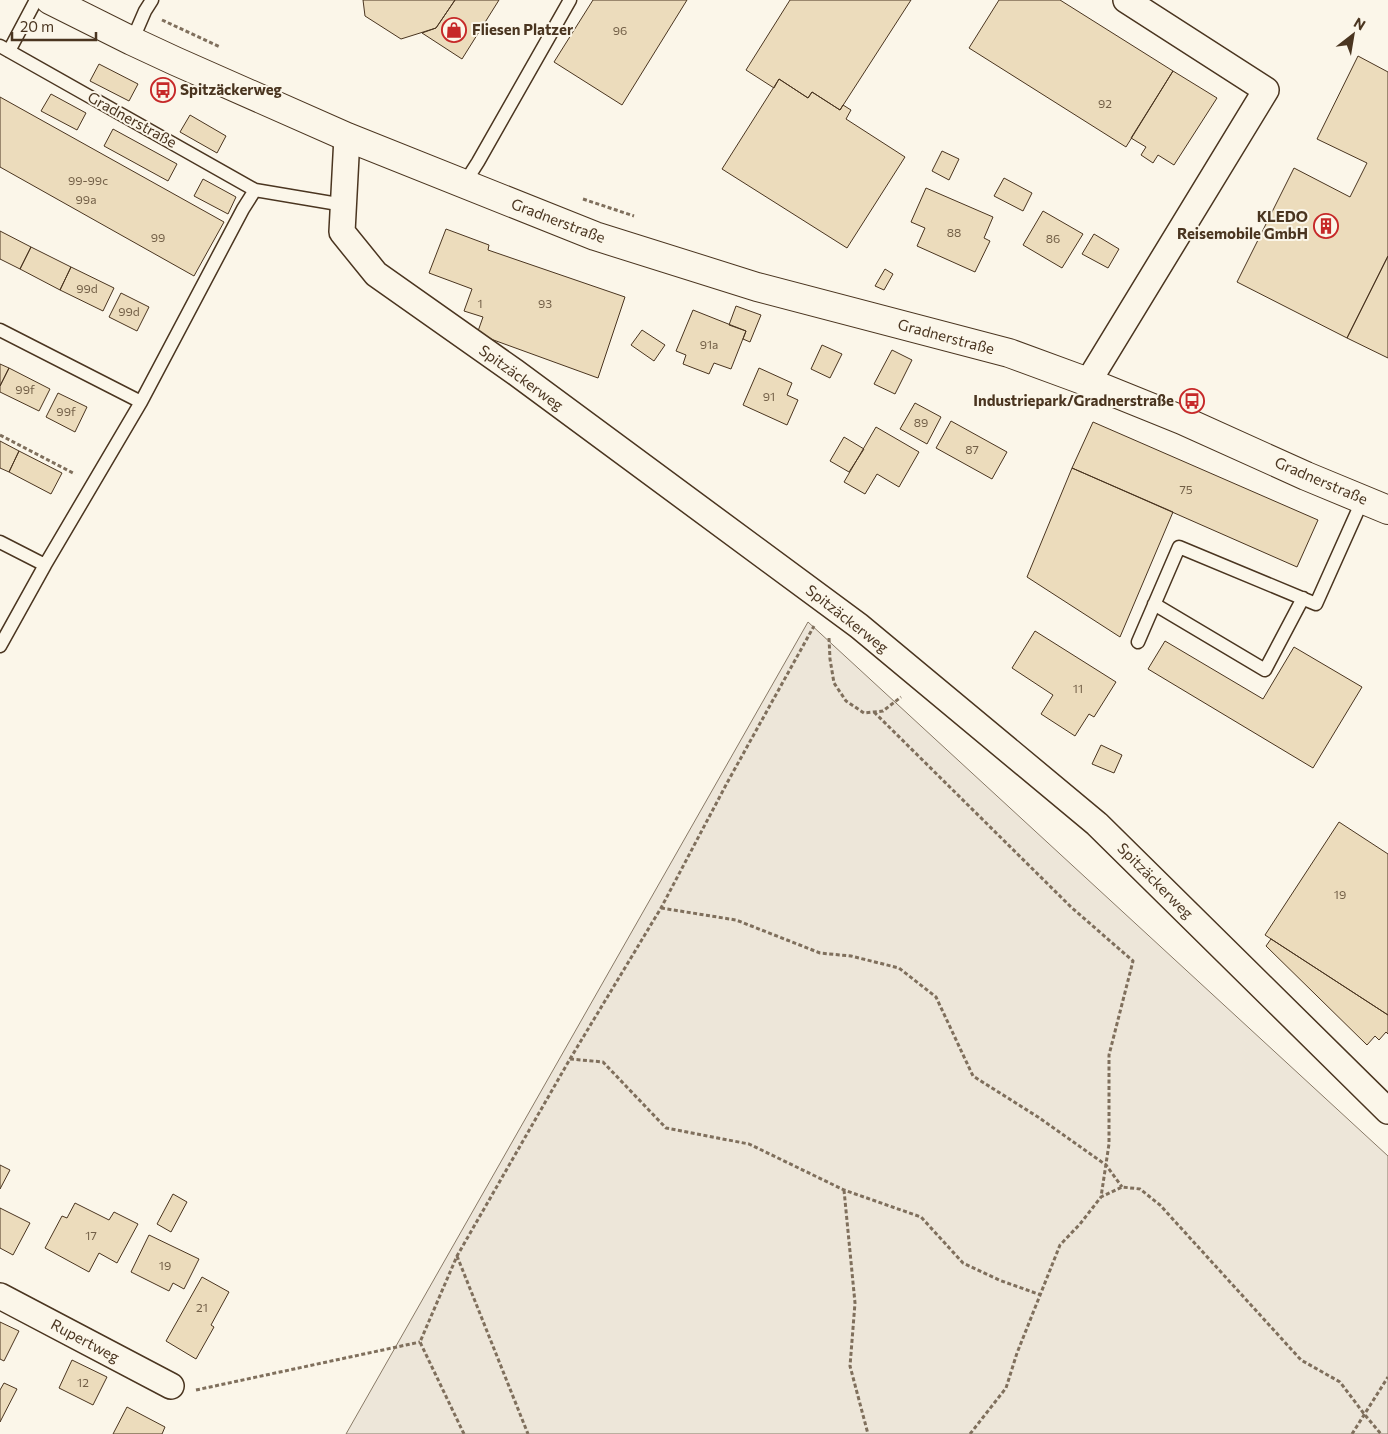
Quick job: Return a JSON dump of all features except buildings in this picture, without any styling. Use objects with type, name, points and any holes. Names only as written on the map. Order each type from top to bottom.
[{"type":"main road","name":"Gradnerstraße","points":[[50,0],[132,42],[347,137],[595,236],[757,286],[1009,353],[1182,420],[1388,510]]},
{"type":"street","points":[[1088,382],[1266,90],[1126,0]]},
{"type":"street","name":"Spitzäckerweg","points":[[347,137],[342,232],[376,274],[514,372],[859,626],[1097,824],[1388,1111]]},
{"type":"street","name":"Rupertweg","points":[[0,1296],[171,1386]]},
{"type":"lane","name":"Gradnerstraße","points":[[36,0],[4,48],[255,190],[344,204]]},
{"type":"lane","points":[[132,42],[145,11],[152,0]]},
{"type":"lane","points":[[464,184],[570,0]]},
{"type":"lane","points":[[0,646],[45,565],[141,402],[243,209],[255,190]]},
{"type":"lane","points":[[0,330],[141,402]]},
{"type":"lane","points":[[1138,642],[1179,546],[1316,604],[1363,500]]},
{"type":"lane","points":[[0,542],[45,565]]},
{"type":"lane","points":[[1154,604],[1264,670],[1302,598]]},
{"type":"path","points":[[145,11],[226,50]]},
{"type":"path","points":[[581,198],[642,220]]},
{"type":"path","points":[[0,435],[94,484]]},
{"type":"path","points":[[827,603],[830,659],[834,683],[846,701],[864,713],[883,711],[902,696],[918,675]]},
{"type":"path","points":[[464,1434],[420,1342],[457,1256],[570,1060],[661,908],[726,783],[827,603]]},
{"type":"path","points":[[874,712],[1071,907],[1133,961],[1109,1055],[1109,1144],[1101,1197]]},
{"type":"path","points":[[661,908],[736,920],[820,953],[851,956],[899,968],[936,997],[973,1076],[1038,1117],[1106,1165],[1122,1187]]},
{"type":"path","points":[[570,1060],[603,1062],[666,1128],[748,1144],[844,1190],[921,1217],[962,1263],[999,1280],[1040,1295]]},
{"type":"path","points":[[970,1434],[1006,1388],[1017,1353],[1060,1245],[1080,1224],[1101,1197],[1122,1187],[1140,1189],[1160,1204],[1301,1360],[1340,1382],[1364,1415],[1382,1434]]},
{"type":"path","points":[[844,1190],[855,1303],[850,1366],[868,1434]]},
{"type":"path","points":[[457,1256],[528,1434]]},
{"type":"path","points":[[171,1386],[190,1391],[420,1342]]},
{"type":"path","points":[[1352,1434],[1388,1377]]},
{"type":"shaded area","points":[[808,622],[1388,1156],[1388,1434],[346,1434]]},
{"type":"place","name":"Fliesen Platzer","points":[[454,30]]},
{"type":"place","name":"Spitzäckerweg","points":[[163,90]]},
{"type":"place","name":"KLEDO Reisemobile GmbH","points":[[1326,226]]},
{"type":"place","name":"Industriepark/Gradnerstraße","points":[[1192,401]]}]
